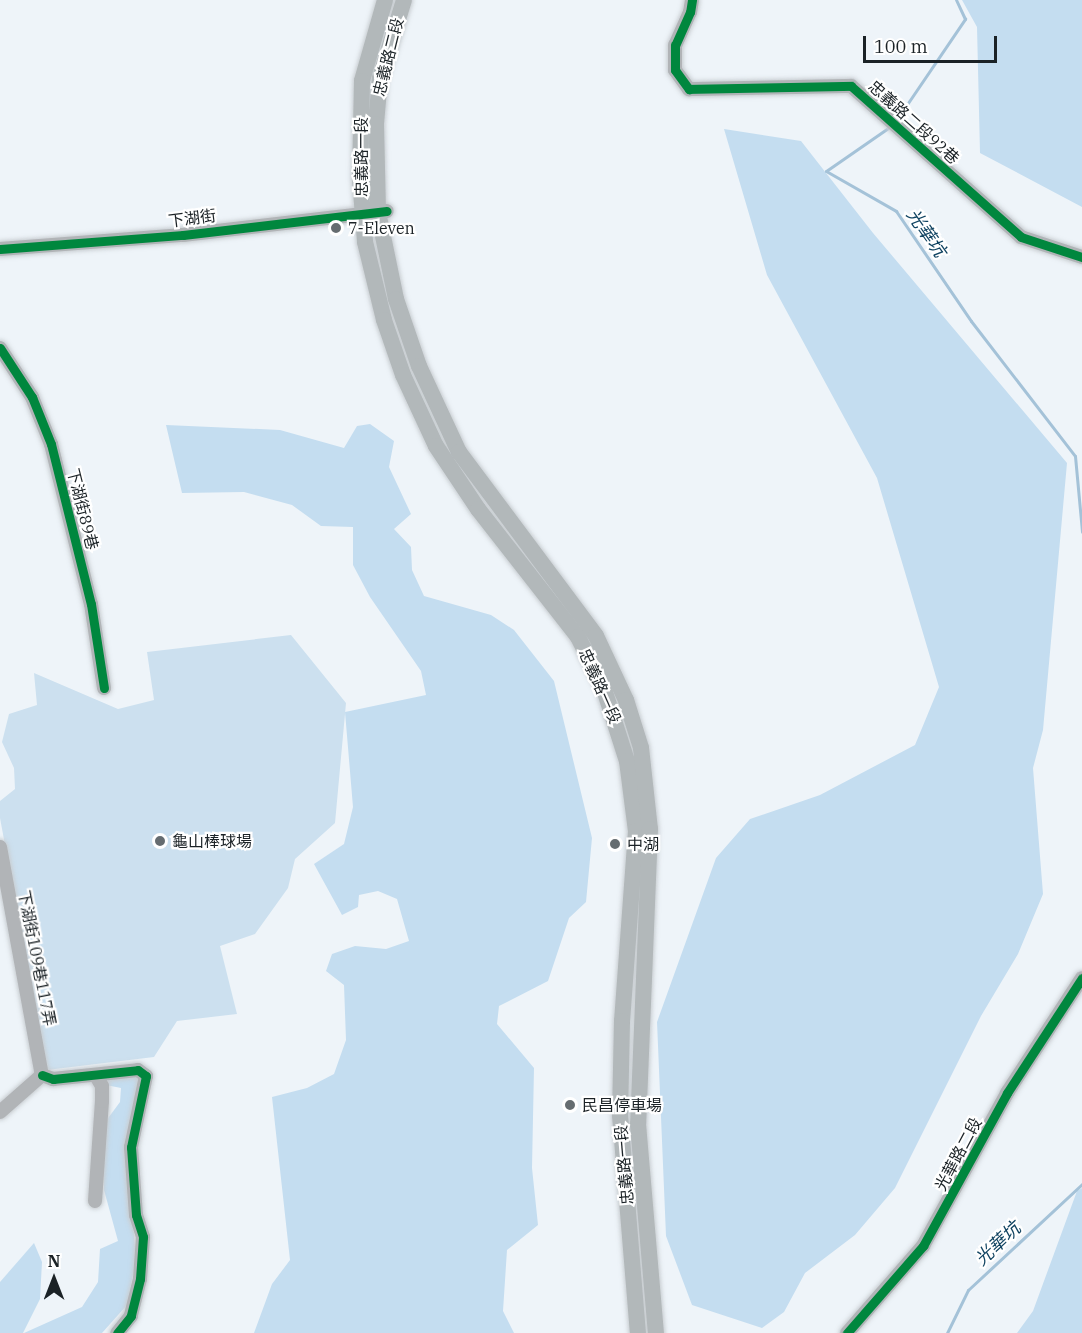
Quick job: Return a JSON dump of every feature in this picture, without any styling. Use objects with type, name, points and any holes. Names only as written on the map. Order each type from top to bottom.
[{"type":"main road","name":"忠義路二段","points":[[360,96],[375,23],[385,0]]},
{"type":"main road","name":"忠義路二段","points":[[376,150],[380,78],[404,0]]},
{"type":"main road","name":"忠義路一段","points":[[360,96],[376,212]]},
{"type":"main road","name":"忠義路一段","points":[[376,150],[374,282],[403,375],[436,446],[509,537],[596,636],[636,729],[650,828],[639,1133],[657,1333]]},
{"type":"main road","name":"忠義路一段","points":[[509,537],[578,637],[620,730],[636,831],[617,1021],[622,1157],[638,1333]]},
{"type":"main road","points":[[617,1021],[644,1022]]},
{"type":"street","points":[[375,23],[377,0]]},
{"type":"street","name":"忠義路二段92巷","points":[[692,0],[690,12],[675,45],[675,70],[689,89],[851,86],[1021,237],[1082,256]]},
{"type":"street","name":"下湖街","points":[[0,249],[183,235],[376,212]]},
{"type":"street","name":"下湖街89巷","points":[[0,348],[32,397],[51,444],[91,604],[104,688]]},
{"type":"street","name":"下湖街109巷117弄","points":[[0,848],[42,1075]]},
{"type":"street","name":"光華路二段","points":[[847,1333],[923,1246],[1006,1093],[1082,978]]},
{"type":"street","points":[[0,1112],[42,1075],[54,1079],[138,1070],[146,1076],[147,1084],[131,1147],[136,1215],[143,1237],[140,1279],[131,1316],[117,1333]]},
{"type":"street","points":[[95,1201],[102,1101],[102,1086],[96,1076]]},
{"type":"shaded area","points":[[962,0],[1082,0],[1082,207],[980,153],[977,27]]},
{"type":"shaded area","points":[[724,129],[801,141],[873,233],[1067,463],[1043,730],[1033,768],[1043,894],[1018,954],[981,1016],[895,1188],[855,1235],[805,1273],[784,1312],[762,1328],[692,1305],[666,1236],[657,1022],[716,858],[750,819],[820,795],[915,745],[939,687],[877,478],[767,275]]},
{"type":"shaded area","points":[[370,424],[394,441],[389,467],[411,514],[394,529],[411,547],[412,570],[424,596],[491,615],[514,630],[554,681],[592,838],[586,902],[569,918],[548,981],[499,1006],[497,1024],[534,1068],[532,1168],[538,1225],[507,1250],[503,1311],[514,1333],[254,1333],[272,1284],[290,1260],[272,1097],[307,1088],[334,1074],[346,1040],[344,985],[326,971],[332,954],[355,946],[386,949],[409,941],[397,899],[378,891],[359,895],[358,907],[342,915],[314,864],[344,844],[353,807],[345,712],[426,695],[421,671],[370,597],[353,565],[353,527],[321,526],[292,505],[244,492],[182,493],[166,425],[280,430],[344,448],[357,426]]},
{"type":"shaded area","name":"龜山棒球場","points":[[291,635],[346,703],[335,823],[295,859],[288,888],[255,934],[220,946],[237,1014],[177,1021],[154,1057],[47,1070],[0,818],[0,801],[15,789],[14,768],[2,742],[9,714],[37,705],[34,673],[118,709],[154,700],[147,652]]},
{"type":"shaded area","points":[[139,1074],[142,1091],[127,1148],[136,1259],[127,1305],[102,1333],[24,1333],[82,1307],[98,1282],[100,1249],[118,1241],[104,1190],[103,1125],[120,1102],[121,1088],[106,1085],[108,1076]]},
{"type":"shaded area","points":[[1082,1188],[1082,1333],[1017,1333],[1033,1311],[1077,1191]]},
{"type":"shaded area","points":[[34,1243],[42,1262],[40,1299],[23,1333],[0,1333],[0,1282]]},
{"type":"waterway","name":"光華坑","points":[[895,122],[965,19],[956,0]]},
{"type":"waterway","name":"光華坑","points":[[891,126],[826,171],[896,211],[971,321],[1075,456],[1082,532]]},
{"type":"waterway","name":"光華坑","points":[[947,1333],[968,1290],[1082,1184]]},
{"type":"cycle path","points":[[692,0],[690,12],[675,45],[675,70],[689,89],[851,86],[1021,237],[1082,257]]},
{"type":"cycle path","points":[[0,249],[183,235],[387,211]]},
{"type":"cycle path","points":[[0,348],[32,397],[51,444],[91,604],[104,688]]},
{"type":"cycle path","points":[[847,1333],[923,1246],[1007,1093],[1082,978]]},
{"type":"cycle path","points":[[42,1075],[53,1079],[138,1070],[146,1076],[131,1147],[136,1215],[143,1237],[140,1279],[131,1316],[117,1333]]},
{"type":"place","name":"7-Eleven","points":[[336,228]]},
{"type":"place","name":"龜山棒球場","points":[[160,841]]},
{"type":"place","name":"中湖","points":[[615,844]]},
{"type":"place","name":"民昌停車場","points":[[570,1105]]}]
